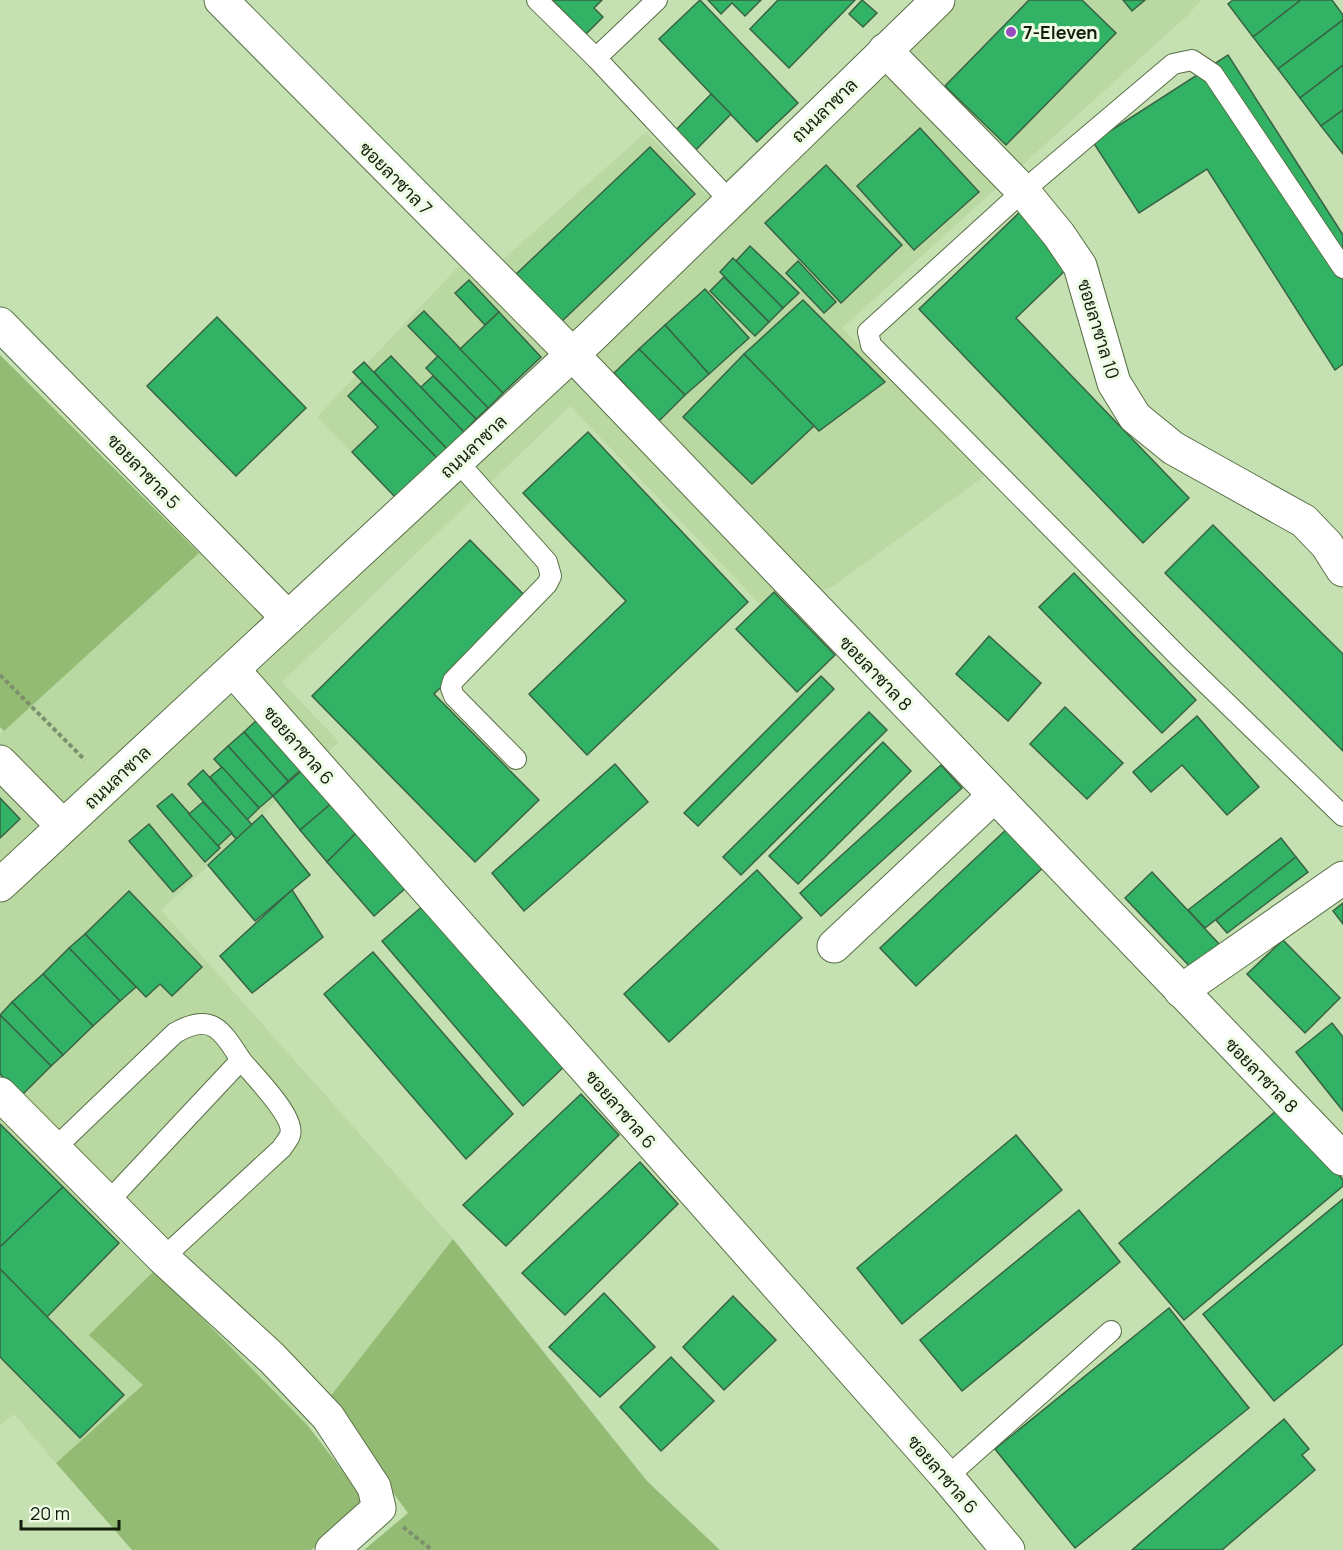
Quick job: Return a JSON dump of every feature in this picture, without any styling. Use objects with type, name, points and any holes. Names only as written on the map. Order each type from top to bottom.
[{"type":"street","name":"ซอยลาซาล 7","points":[[221,0],[572,354]]},
{"type":"street","name":"ถนนลาซาล","points":[[0,885],[572,354],[938,0]]},
{"type":"street","name":"ซอยลาซาล 10","points":[[885,50],[1023,191],[1059,235],[1080,266],[1113,383],[1135,417],[1173,448],[1304,521],[1326,545],[1343,570]]},
{"type":"street","name":"ซอยลาซาล 5","points":[[0,324],[288,618]]},
{"type":"street","name":"ซอยลาซาล 8","points":[[572,354],[1343,1159]]},
{"type":"street","name":"ซอยลาซาล 6","points":[[233,670],[947,1477],[1008,1550]]},
{"type":"street","points":[[0,762],[63,826]]},
{"type":"street","points":[[834,946],[994,796]]},
{"type":"street","points":[[1181,991],[1343,878]]},
{"type":"street","points":[[0,1094],[53,1150],[163,1258],[272,1358],[328,1417],[374,1487],[379,1508],[332,1550]]},
{"type":"lane","points":[[537,0],[596,58],[730,201]]},
{"type":"lane","points":[[596,58],[650,2]]},
{"type":"lane","points":[[1343,268],[1213,74],[1192,60],[1173,64],[1023,191],[867,332],[871,345],[1179,657],[1343,816]]},
{"type":"lane","points":[[457,461],[547,562],[550,569],[547,584],[453,681],[451,688],[454,696],[516,759]]},
{"type":"lane","points":[[53,1150],[175,1033],[193,1022],[207,1023],[226,1040],[283,1112],[290,1123],[290,1135],[282,1148],[163,1258]]},
{"type":"lane","points":[[107,1203],[241,1060]]},
{"type":"lane","points":[[947,1477],[1111,1331]]},
{"type":"path","points":[[0,675],[109,784]]},
{"type":"shaded area","points":[[916,0],[1201,0],[1189,14],[842,328],[986,475],[832,587],[764,608],[570,406],[282,682],[339,742],[161,910],[453,1239],[308,1426],[155,1270],[143,1385],[56,1463],[14,1414],[0,1425],[0,734],[199,553],[265,619],[396,498],[317,417],[457,268],[499,263],[646,132],[708,196],[895,23]]},
{"type":"shaded area","points":[[0,355],[199,553],[4,731],[0,727]]},
{"type":"shaded area","points":[[453,1239],[647,1481],[720,1550],[364,1550],[408,1513],[326,1402]]},
{"type":"shaded area","points":[[155,1270],[308,1426],[362,1496],[355,1515],[311,1550],[132,1550],[56,1463],[143,1385],[89,1335]]},
{"type":"building","points":[[552,0],[602,0],[594,8],[603,17],[586,34]]},
{"type":"building","points":[[700,0],[798,103],[757,142],[659,39]]},
{"type":"building","points":[[708,0],[761,0],[745,16],[732,3],[721,14]]},
{"type":"building","points":[[778,0],[855,0],[789,68],[750,29]]},
{"type":"building","points":[[862,0],[877,13],[863,27],[849,14]]},
{"type":"building","points":[[1029,0],[1082,0],[1116,33],[1006,145],[945,86]]},
{"type":"building","points":[[1123,0],[1145,0],[1132,11]]},
{"type":"building","points":[[1233,0],[1301,0],[1253,37],[1228,4]]},
{"type":"building","points":[[1301,0],[1332,0],[1343,15],[1343,20],[1278,69],[1253,37]]},
{"type":"building","points":[[1343,20],[1343,65],[1300,98],[1278,69]]},
{"type":"building","points":[[1228,55],[1343,235],[1343,364],[1335,370],[1207,169],[1139,213],[1093,142]]},
{"type":"building","points":[[1343,65],[1343,110],[1321,126],[1300,98]]},
{"type":"building","points":[[711,94],[731,114],[692,154],[672,134]]},
{"type":"building","points":[[1343,110],[1343,154],[1321,126]]},
{"type":"building","points":[[920,128],[979,192],[914,250],[857,186]]},
{"type":"building","points":[[650,147],[695,194],[558,325],[513,277]]},
{"type":"building","points":[[826,165],[902,245],[841,303],[765,223]]},
{"type":"building","points":[[1022,210],[1073,263],[1016,318],[1189,498],[1143,543],[919,309]]},
{"type":"building","points":[[750,246],[799,293],[783,308],[736,261]]},
{"type":"building","points":[[733,258],[783,308],[769,322],[720,272]]},
{"type":"building","points":[[798,261],[836,302],[824,313],[786,273]]},
{"type":"building","points":[[724,277],[769,322],[755,336],[710,291]]},
{"type":"building","points":[[469,280],[499,312],[485,325],[455,293]]},
{"type":"building","points":[[705,289],[749,338],[709,374],[665,325]]},
{"type":"building","points":[[803,300],[885,382],[819,431],[744,354]]},
{"type":"building","points":[[424,311],[503,393],[488,408],[408,326]]},
{"type":"building","points":[[499,312],[541,357],[503,393],[460,349]]},
{"type":"building","points":[[217,317],[306,408],[236,476],[147,386]]},
{"type":"building","points":[[665,325],[709,374],[685,395],[639,349]]},
{"type":"building","points":[[639,349],[685,395],[659,421],[614,373]]},
{"type":"building","points":[[744,354],[814,426],[752,484],[683,417]]},
{"type":"building","points":[[391,356],[464,432],[447,449],[374,372]]},
{"type":"building","points":[[438,356],[488,408],[476,419],[426,368]]},
{"type":"building","points":[[364,362],[447,449],[437,458],[353,372]]},
{"type":"building","points":[[433,376],[476,419],[464,432],[421,387]]},
{"type":"building","points":[[362,382],[437,458],[396,498],[352,452],[378,427],[348,396]]},
{"type":"building","points":[[588,432],[748,602],[587,755],[529,694],[626,601],[523,493]]},
{"type":"building","points":[[1213,525],[1343,654],[1343,751],[1165,573]]},
{"type":"building","points":[[470,540],[529,600],[434,694],[539,800],[475,862],[312,696]]},
{"type":"building","points":[[1074,573],[1196,700],[1162,733],[1039,607]]},
{"type":"building","points":[[774,592],[835,655],[797,692],[736,629]]},
{"type":"building","points":[[989,636],[1041,683],[1008,721],[956,674]]},
{"type":"building","points":[[821,676],[834,689],[698,826],[684,813]]},
{"type":"building","points":[[1065,707],[1123,763],[1087,799],[1030,744]]},
{"type":"building","points":[[869,712],[887,730],[741,875],[723,857]]},
{"type":"building","points":[[1197,716],[1259,787],[1227,815],[1182,765],[1151,792],[1133,772]]},
{"type":"building","points":[[259,718],[304,767],[288,781],[244,732]]},
{"type":"building","points":[[244,732],[288,781],[273,796],[228,746]]},
{"type":"building","points":[[883,742],[911,771],[798,884],[769,856]]},
{"type":"building","points":[[228,746],[273,796],[259,808],[214,759]]},
{"type":"building","points":[[310,763],[339,797],[300,830],[273,796]]},
{"type":"building","points":[[615,764],[648,802],[524,911],[492,873]]},
{"type":"building","points":[[941,765],[962,788],[821,916],[800,893]]},
{"type":"building","points":[[222,767],[259,808],[247,820],[210,777]]},
{"type":"building","points":[[203,770],[254,827],[238,841],[188,784]]},
{"type":"building","points":[[172,794],[220,848],[205,862],[157,806]]},
{"type":"building","points":[[339,797],[365,824],[327,862],[300,830]]},
{"type":"building","points":[[0,798],[20,819],[0,838]]},
{"type":"building","points":[[203,802],[232,833],[218,846],[189,814]]},
{"type":"building","points":[[262,815],[310,875],[255,921],[208,865]]},
{"type":"building","points":[[149,824],[192,876],[173,892],[129,841]]},
{"type":"building","points":[[365,824],[415,880],[374,916],[327,862]]},
{"type":"building","points":[[1011,825],[1047,864],[916,986],[880,948]]},
{"type":"building","points":[[1281,838],[1296,857],[1205,928],[1188,910]]},
{"type":"building","points":[[1296,857],[1308,872],[1227,933],[1216,920]]},
{"type":"building","points":[[757,870],[802,918],[669,1042],[624,994]]},
{"type":"building","points":[[1152,872],[1221,946],[1194,971],[1125,898]]},
{"type":"building","points":[[292,890],[323,937],[252,993],[220,956]]},
{"type":"building","points":[[129,891],[202,967],[172,996],[160,984],[146,997],[85,934]]},
{"type":"building","points":[[431,899],[570,1061],[523,1106],[382,941]]},
{"type":"building","points":[[1343,903],[1343,924],[1333,911]]},
{"type":"building","points":[[85,934],[136,987],[120,1001],[69,948]]},
{"type":"building","points":[[1283,940],[1340,998],[1305,1033],[1247,974]]},
{"type":"building","points":[[69,948],[120,1001],[93,1026],[43,974]]},
{"type":"building","points":[[373,952],[513,1114],[466,1159],[324,994]]},
{"type":"building","points":[[43,974],[93,1026],[63,1055],[12,1002]]},
{"type":"building","points":[[12,1002],[63,1055],[51,1066],[0,1015]]},
{"type":"building","points":[[0,1015],[51,1066],[21,1096],[0,1074]]},
{"type":"building","points":[[1332,1023],[1343,1037],[1343,1111],[1296,1052]]},
{"type":"building","points":[[581,1094],[619,1135],[506,1246],[463,1205]]},
{"type":"building","points":[[1282,1106],[1343,1180],[1343,1186],[1184,1320],[1119,1243]]},
{"type":"building","points":[[0,1124],[63,1187],[0,1247]]},
{"type":"building","points":[[1016,1135],[1062,1190],[902,1324],[857,1268]]},
{"type":"building","points":[[640,1162],[678,1204],[565,1315],[522,1273]]},
{"type":"building","points":[[63,1187],[119,1243],[47,1317],[0,1269],[0,1247]]},
{"type":"building","points":[[1343,1199],[1343,1344],[1274,1401],[1203,1314]]},
{"type":"building","points":[[1079,1210],[1120,1262],[962,1391],[920,1340]]},
{"type":"building","points":[[0,1269],[124,1395],[80,1438],[0,1357]]},
{"type":"building","points":[[604,1293],[655,1347],[600,1397],[549,1347]]},
{"type":"building","points":[[733,1296],[776,1340],[724,1390],[683,1347]]},
{"type":"building","points":[[1169,1308],[1249,1408],[1075,1548],[995,1449]]},
{"type":"building","points":[[671,1357],[714,1401],[661,1451],[620,1407]]},
{"type":"building","points":[[1284,1419],[1309,1449],[1302,1455],[1315,1470],[1222,1550],[1132,1550]]},
{"type":"place","name":"7-Eleven","points":[[1011,32]]}]
